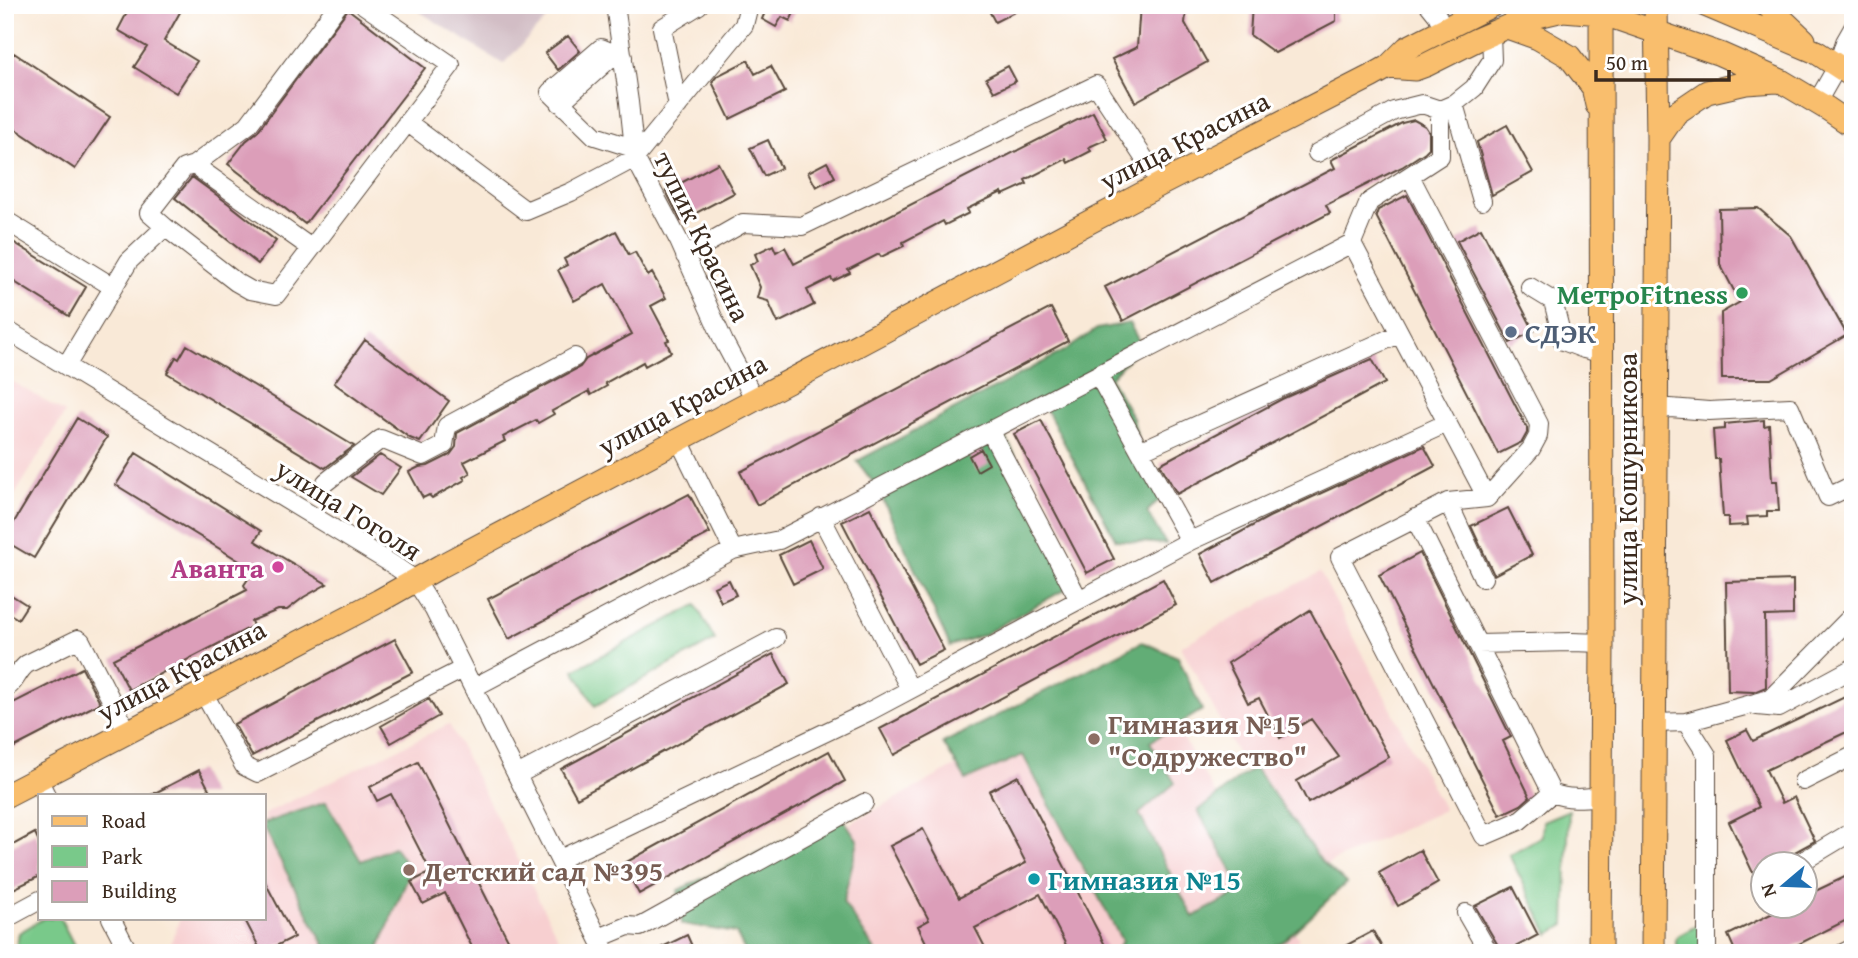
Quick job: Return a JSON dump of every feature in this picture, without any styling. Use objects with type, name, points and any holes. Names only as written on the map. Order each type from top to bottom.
[{"type":"main road","name":"улица Кошурникова","points":[[1653,953],[1658,139],[1656,5]]},
{"type":"main road","points":[[1705,5],[1816,52],[1845,71]]},
{"type":"main road","points":[[1767,5],[1816,52]]},
{"type":"main road","name":"улица Красина","points":[[5,796],[42,787],[127,731],[379,601],[1161,184],[1388,67],[1407,48],[1490,6]]},
{"type":"main road","name":"улица Красина","points":[[1388,67],[1415,69],[1525,19],[1563,10],[1601,9],[1656,33],[1720,54],[1781,81],[1853,126]]},
{"type":"main road","name":"улица Кошурникова","points":[[1600,953],[1601,9]]},
{"type":"main road","points":[[1499,30],[1538,38],[1569,56],[1593,87],[1601,122]]},
{"type":"main road","points":[[1658,139],[1676,113],[1707,92],[1746,83],[1781,81]]},
{"type":"street","points":[[338,5],[248,125],[194,165],[184,168],[149,213],[236,282],[250,290],[276,295],[451,65],[364,5]]},
{"type":"street","name":"тупик Красина","points":[[615,5],[619,56],[629,102],[634,153],[724,342],[755,400]]},
{"type":"street","points":[[678,106],[662,28],[699,5]]},
{"type":"street","points":[[407,122],[526,211],[571,192],[634,153],[678,106],[744,25],[749,5]]},
{"type":"street","points":[[1429,5],[1444,29]]},
{"type":"street","points":[[1816,102],[1845,71],[1845,42],[1853,28]]},
{"type":"street","points":[[1317,152],[1394,111],[1422,104],[1447,107],[1474,88],[1493,60],[1499,30]]},
{"type":"street","points":[[619,56],[559,103],[595,136],[634,153]]},
{"type":"street","points":[[685,256],[743,223],[802,226],[1096,85],[1161,184]]},
{"type":"street","points":[[473,688],[733,550],[779,540],[1352,243],[1369,202],[1440,156],[1447,107]]},
{"type":"street","points":[[1447,107],[1482,201]]},
{"type":"street","points":[[194,165],[311,248]]},
{"type":"street","points":[[1410,176],[1539,424],[1538,436],[1531,449],[1487,498],[1448,502],[1340,557],[1484,836],[1519,821],[1552,793]]},
{"type":"street","points":[[5,220],[113,287]]},
{"type":"street","points":[[66,366],[129,261],[165,227]]},
{"type":"street","points":[[1352,243],[1487,498]]},
{"type":"street","points":[[1530,287],[1553,301],[1563,341],[1601,353]]},
{"type":"street","name":"улица Гоголя","points":[[5,329],[415,580],[434,610],[560,859],[598,947]]},
{"type":"street","points":[[1140,451],[1399,334]]},
{"type":"street","points":[[326,482],[381,439],[423,456],[444,445],[447,426],[575,357]]},
{"type":"street","points":[[1098,374],[1190,541]]},
{"type":"street","points":[[1656,410],[1670,408],[1709,411],[1790,407],[1828,497],[1853,485]]},
{"type":"street","points":[[560,859],[868,712],[1190,541],[1447,423]]},
{"type":"street","points":[[990,431],[1079,600]]},
{"type":"street","points":[[679,440],[733,550]]},
{"type":"street","points":[[1448,502],[1483,578]]},
{"type":"street","points":[[821,517],[910,689]]},
{"type":"street","points":[[1415,518],[1552,793],[1573,799],[1601,796]]},
{"type":"street","points":[[1654,723],[1686,722],[1770,699],[1851,617]]},
{"type":"street","points":[[517,775],[776,638]]},
{"type":"street","points":[[5,689],[13,684],[27,664],[78,639],[127,731]]},
{"type":"street","points":[[1478,644],[1602,643]]},
{"type":"street","points":[[1747,706],[1779,708],[1853,668]]},
{"type":"street","points":[[202,692],[244,766],[258,773],[463,669]]},
{"type":"street","points":[[1686,722],[1707,755],[1707,953]]},
{"type":"street","points":[[1803,781],[1853,756]]},
{"type":"street","points":[[598,947],[628,926],[640,928],[864,803]]},
{"type":"street","points":[[1820,850],[1853,831]]},
{"type":"street","points":[[5,919],[38,901]]},
{"type":"street","points":[[1466,913],[1489,953]]},
{"type":"street","points":[[112,920],[129,953]]},
{"type":"street","points":[[1843,953],[1853,948]]},
{"type":"shaded area","points":[[409,5],[560,5],[503,64]]},
{"type":"shaded area","points":[[5,377],[65,413],[5,511]]},
{"type":"shaded area","points":[[1320,572],[1444,810],[1301,876],[1181,646]]},
{"type":"shaded area","name":"Гимназия №15 \"Содружество\"","points":[[1141,665],[1299,939],[1274,953],[770,953],[735,886]]},
{"type":"shaded area","name":"Детский сад №395","points":[[449,724],[566,953],[179,953],[169,948],[179,920],[266,920],[266,813]]},
{"type":"green space","points":[[1129,323],[1141,345],[1110,378],[1133,418],[1142,458],[1161,498],[1147,512],[1166,544],[1116,540],[1045,407],[1001,428],[1080,581],[983,635],[950,646],[878,489],[857,461],[1066,350],[1097,329]]},
{"type":"green space","points":[[696,605],[715,640],[595,706],[574,670]]},
{"type":"green space","points":[[1142,642],[1178,657],[1202,710],[1150,742],[1175,783],[1139,814],[1193,917],[1243,890],[1198,811],[1255,768],[1322,862],[1346,883],[1284,941],[1261,953],[1115,953],[1122,941],[1023,755],[966,780],[943,743]]},
{"type":"green space","points":[[326,802],[361,861],[394,847],[411,870],[377,953],[324,953],[326,948],[266,833],[266,822]]},
{"type":"green space","points":[[1569,810],[1565,925],[1549,934],[1509,855],[1542,836],[1543,821]]},
{"type":"green space","points":[[840,814],[858,841],[843,902],[877,953],[746,953],[736,933],[682,924],[678,890]]},
{"type":"green space","points":[[41,920],[61,920],[76,949],[75,953],[15,953],[19,933]]},
{"type":"green space","points":[[1705,921],[1705,953],[1676,953],[1676,937]]},
{"type":"building","points":[[131,5],[184,5],[164,41],[197,61],[176,93],[134,67],[147,47],[118,30]]},
{"type":"building","points":[[760,5],[798,5],[790,21],[782,17],[776,27],[762,19],[766,10]]},
{"type":"building","points":[[986,5],[1028,5],[995,22]]},
{"type":"building","points":[[1140,5],[1187,5],[1185,23],[1207,62],[1135,102],[1112,59],[1137,47]]},
{"type":"building","points":[[1252,5],[1336,5],[1336,21],[1275,53],[1250,35]]},
{"type":"building","points":[[348,9],[425,68],[305,224],[228,164],[246,141],[257,132]]},
{"type":"building","points":[[568,36],[580,51],[558,70],[545,53]]},
{"type":"building","points":[[14,53],[110,117],[75,169],[5,122],[5,65]]},
{"type":"building","points":[[748,60],[755,74],[771,66],[785,92],[730,119],[712,82],[717,76]]},
{"type":"building","points":[[1008,66],[1016,81],[994,92],[986,78]]},
{"type":"building","points":[[1093,112],[1107,139],[1089,147],[1091,151],[1068,163],[1066,159],[1025,180],[1027,184],[1003,195],[1002,192],[967,209],[969,213],[945,225],[943,221],[903,242],[904,246],[881,257],[879,254],[848,270],[850,273],[833,281],[831,278],[807,290],[814,305],[778,323],[768,301],[757,298],[760,287],[750,265],[758,261],[755,254],[773,245],[776,252],[785,247],[794,264]]},
{"type":"building","points":[[1414,120],[1425,126],[1429,132],[1429,148],[1425,152],[1402,167],[1326,205],[1330,213],[1123,321],[1105,287],[1335,168],[1331,160],[1402,123]]},
{"type":"building","points":[[1507,125],[1533,172],[1492,195],[1477,142]]},
{"type":"building","points":[[768,140],[781,168],[764,176],[750,148]]},
{"type":"building","points":[[827,162],[835,177],[816,187],[808,172]]},
{"type":"building","points":[[718,163],[734,193],[681,221],[666,191]]},
{"type":"building","points":[[192,177],[276,241],[258,264],[175,198]]},
{"type":"building","points":[[1407,195],[1527,428],[1522,442],[1498,454],[1376,216],[1378,210]]},
{"type":"building","points":[[1758,208],[1791,236],[1847,335],[1771,379],[1722,379],[1721,313],[1740,302],[1720,264],[1719,209]]},
{"type":"building","points":[[1481,228],[1534,331],[1510,343],[1457,241]]},
{"type":"building","points":[[616,231],[629,255],[635,252],[648,276],[652,273],[666,298],[651,306],[669,340],[666,341],[671,352],[645,366],[643,362],[605,383],[607,386],[591,395],[589,391],[552,411],[554,414],[538,423],[536,420],[503,437],[505,441],[464,462],[470,473],[463,477],[465,480],[432,498],[429,495],[423,498],[409,472],[450,455],[456,447],[457,433],[580,367],[586,359],[632,334],[605,284],[574,301],[558,270],[567,265],[564,259]]},
{"type":"building","points":[[5,237],[86,287],[69,316],[5,276]]},
{"type":"building","points":[[1051,308],[1068,341],[757,505],[740,472]]},
{"type":"building","points":[[365,340],[449,401],[420,442],[410,438],[334,383]]},
{"type":"building","points":[[187,345],[354,446],[325,468],[167,373]]},
{"type":"building","points":[[1372,359],[1385,383],[1177,494],[1160,464],[1282,399]]},
{"type":"building","points":[[77,418],[107,437],[34,558],[5,541],[5,537]]},
{"type":"building","points":[[1041,420],[1114,559],[1087,573],[1014,434]]},
{"type":"building","points":[[1764,420],[1764,426],[1769,425],[1772,481],[1777,481],[1779,511],[1767,511],[1767,516],[1747,517],[1748,525],[1728,526],[1728,517],[1723,517],[1719,459],[1715,459],[1713,430],[1725,429],[1725,424]]},
{"type":"building","points":[[1424,446],[1435,466],[1215,583],[1200,554],[1269,517]]},
{"type":"building","points":[[981,449],[989,464],[977,471],[969,456]]},
{"type":"building","points":[[136,453],[261,531],[255,541],[327,584],[287,610],[278,610],[251,621],[253,626],[129,690],[113,659],[247,590],[244,585],[254,570],[116,485]]},
{"type":"building","points":[[380,455],[401,468],[381,495],[351,477]]},
{"type":"building","points":[[689,494],[710,533],[509,639],[488,599]]},
{"type":"building","points":[[870,508],[944,650],[916,664],[842,522]]},
{"type":"building","points":[[1508,508],[1532,555],[1494,575],[1471,526]]},
{"type":"building","points":[[809,540],[823,569],[793,584],[779,555]]},
{"type":"building","points":[[1420,553],[1511,737],[1503,741],[1530,797],[1521,805],[1500,815],[1379,575]]},
{"type":"building","points":[[1163,579],[1176,605],[894,755],[880,729]]},
{"type":"building","points":[[729,580],[736,595],[721,602],[714,587]]},
{"type":"building","points":[[1793,580],[1793,615],[1765,616],[1766,687],[1754,692],[1728,691],[1726,582]]},
{"type":"building","points":[[5,591],[27,605],[18,619],[5,611]]},
{"type":"building","points":[[1310,610],[1389,757],[1308,803],[1297,781],[1339,757],[1311,719],[1280,738],[1259,698],[1248,703],[1228,663]]},
{"type":"building","points":[[395,639],[413,672],[252,756],[234,724]]},
{"type":"building","points":[[773,654],[789,684],[577,798],[561,769]]},
{"type":"building","points":[[82,668],[100,703],[5,752],[5,707]]},
{"type":"building","points":[[1853,693],[1853,729],[1766,770],[1782,803],[1794,797],[1815,841],[1799,850],[1750,850],[1750,867],[1729,822],[1759,807],[1727,740],[1747,730],[1753,741]]},
{"type":"building","points":[[429,699],[439,716],[391,743],[381,726]]},
{"type":"building","points":[[829,751],[845,781],[639,894],[623,864]]},
{"type":"building","points":[[418,762],[515,953],[475,953],[445,893],[423,904],[411,882],[431,872],[391,794],[377,801],[370,787]]},
{"type":"building","points":[[199,770],[211,794],[153,794]]},
{"type":"building","name":"Гимназия №15","points":[[1018,776],[1107,949],[1099,953],[1070,953],[1040,894],[975,928],[988,953],[931,953],[918,926],[929,920],[890,846],[923,829],[959,898],[1026,863],[989,791]]},
{"type":"building","points":[[35,833],[38,840],[38,877],[5,893],[5,849]]},
{"type":"building","points":[[1420,850],[1438,883],[1398,906],[1379,873]]},
{"type":"building","points":[[1853,873],[1853,917],[1781,953],[1736,953],[1728,935],[1759,920],[1820,920],[1820,889]]},
{"type":"building","points":[[266,884],[294,937],[262,953],[245,920],[266,920]]},
{"type":"building","points":[[1513,887],[1538,935],[1500,953],[1475,906]]},
{"type":"building","points":[[1373,931],[1385,953],[1332,953]]},
{"type":"building","points":[[687,935],[695,953],[650,953]]},
{"type":"place","name":"МетроFitness","points":[[1742,293]]},
{"type":"place","name":"СДЭК","points":[[1511,332]]},
{"type":"place","name":"Аванта","points":[[278,567]]},
{"type":"place","name":"Гимназия №15 \"Содружество\"","points":[[1094,739]]},
{"type":"place","name":"Детский сад №395","points":[[409,870]]},
{"type":"place","name":"Гимназия №15","points":[[1034,879]]}]
